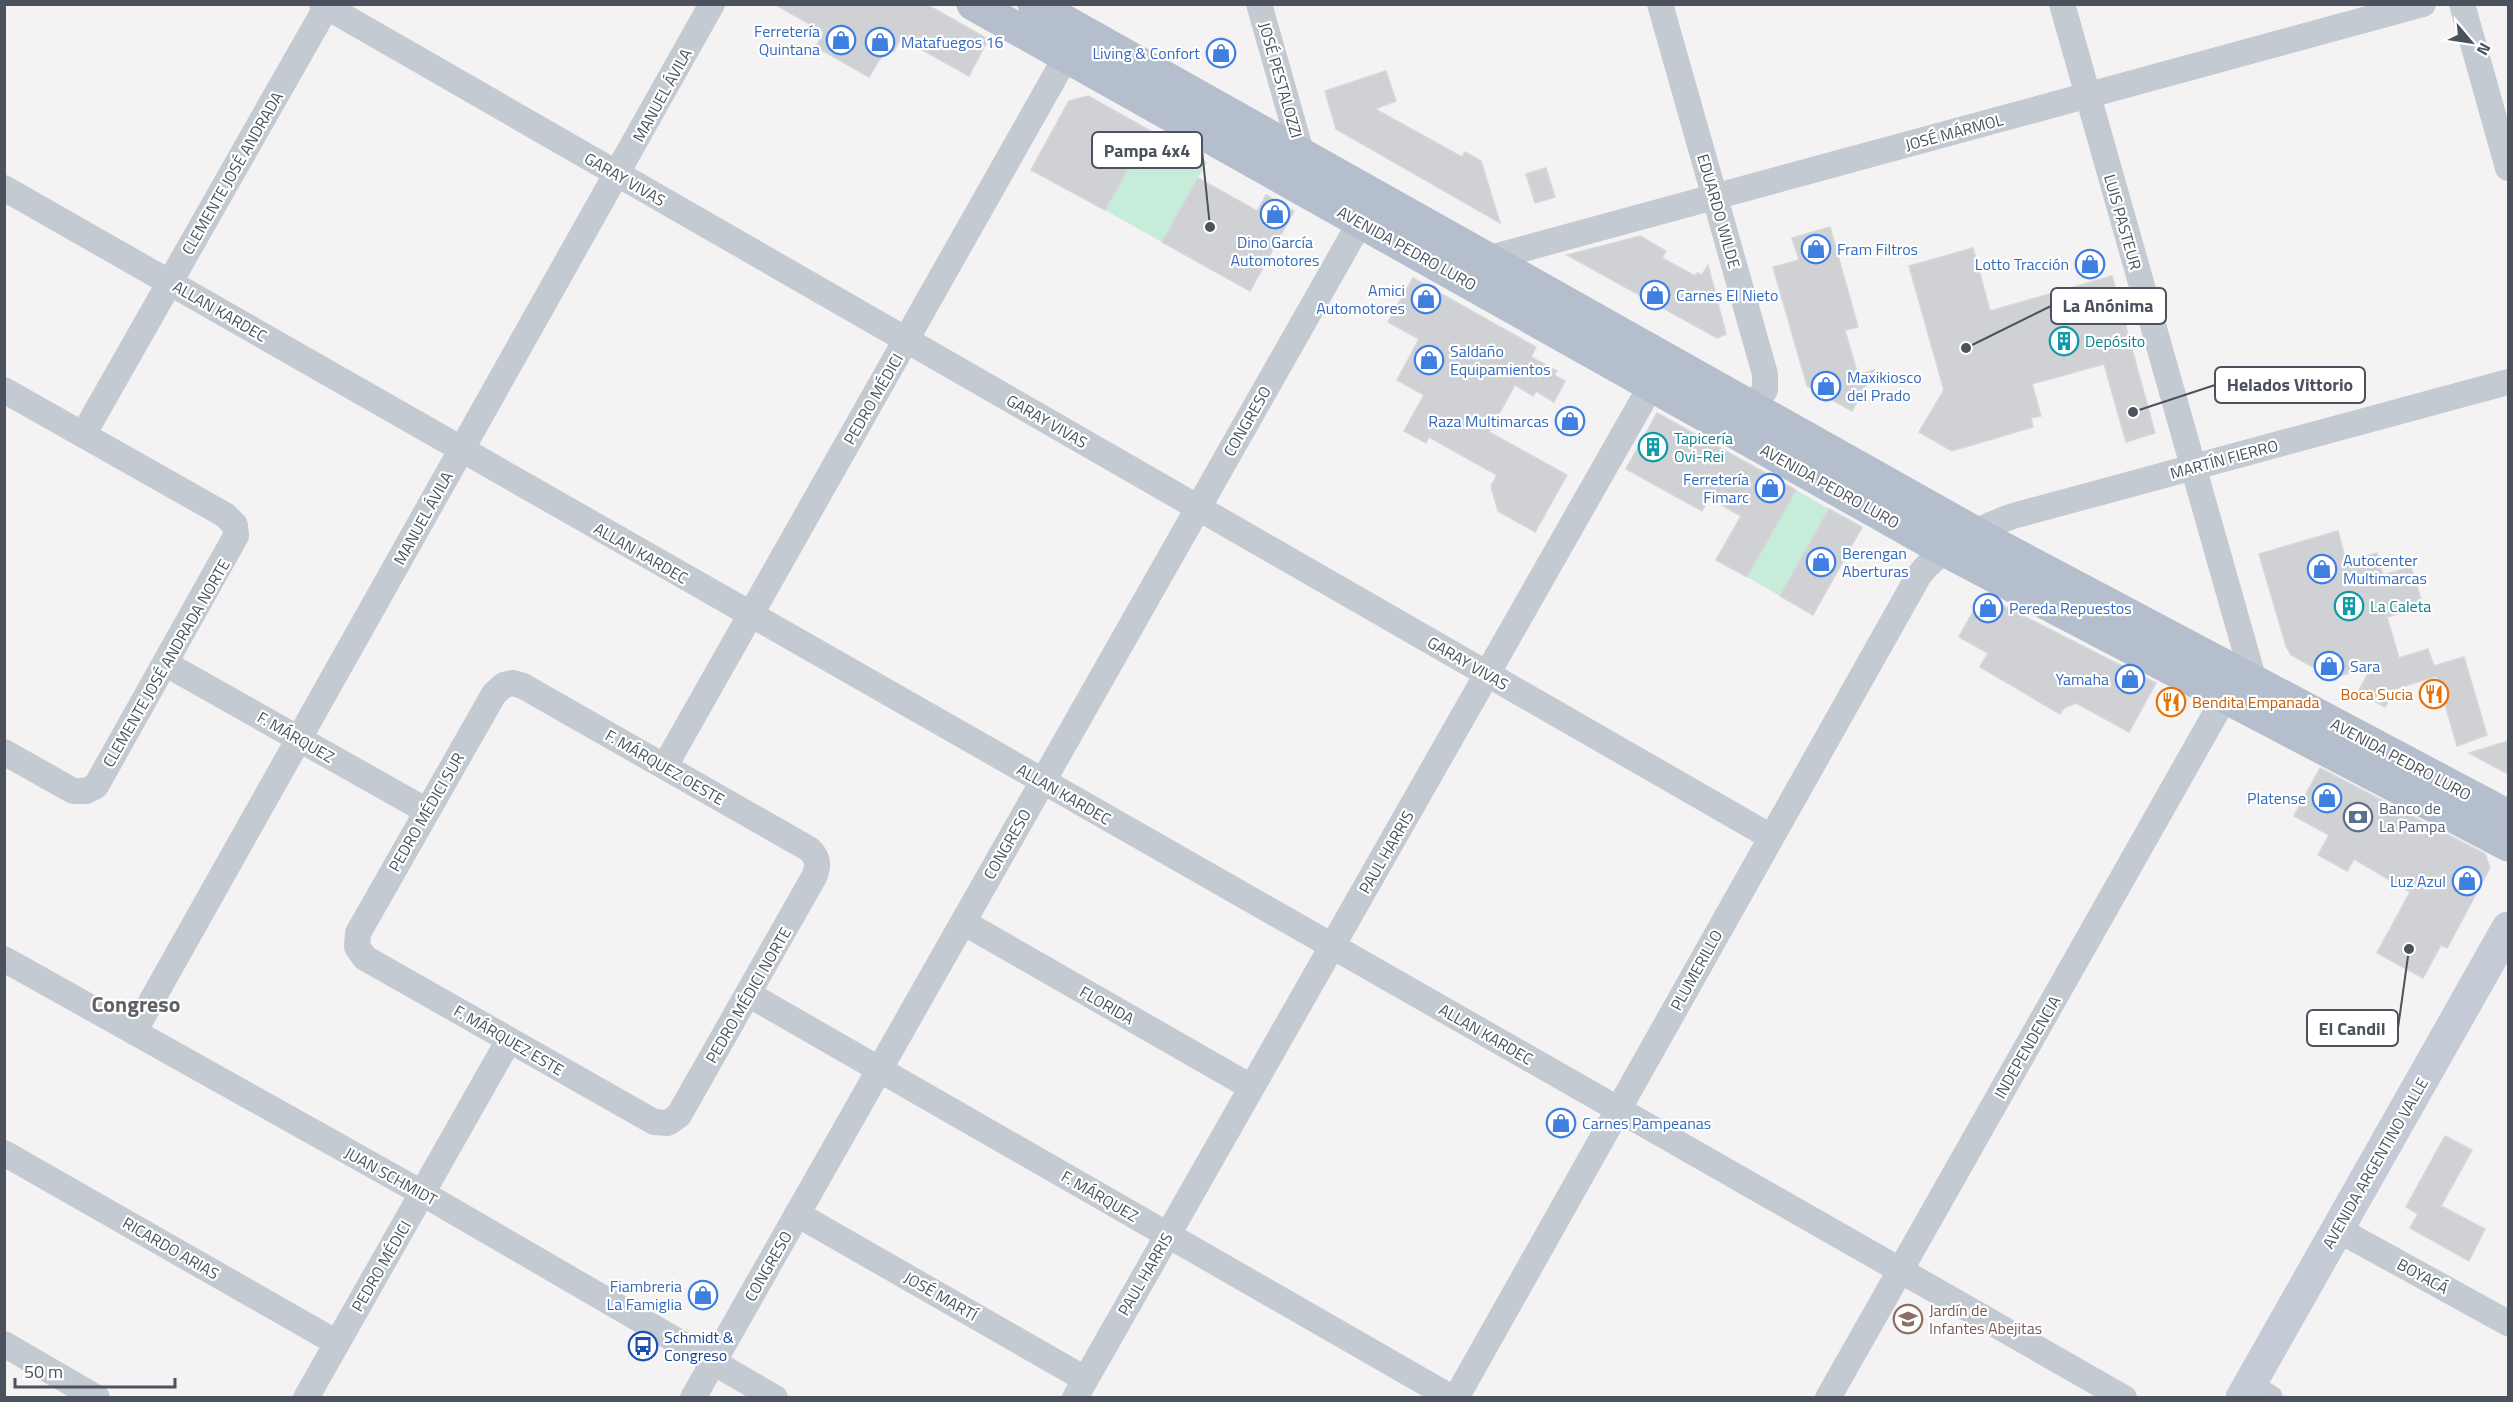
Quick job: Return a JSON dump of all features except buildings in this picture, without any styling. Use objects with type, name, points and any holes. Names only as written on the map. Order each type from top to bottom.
[{"type":"main road","name":"AVENIDA PEDRO LURO","points":[[973,4],[1074,44],[1302,155],[1368,209],[1486,259],[1976,534],[2508,816]]},
{"type":"main road","name":"AVENIDA PEDRO LURO","points":[[1036,5],[1074,44],[1368,209],[1651,386],[1947,551],[2508,845]]},
{"type":"main road","name":"AVENIDA ARGENTINO VALLE","points":[[2253,1394],[2337,1229],[2508,928]]},
{"type":"street","name":"MANUEL ÁVILA","points":[[134,1032],[712,4]]},
{"type":"street","name":"JOSÉ PESTALOZZI","points":[[1259,4],[1302,155]]},
{"type":"street","name":"EDUARDO WILDE","points":[[1660,4],[1766,379],[1765,390],[1758,399],[1742,402]]},
{"type":"street","name":"LUIS PASTEUR","points":[[2061,4],[2254,681]]},
{"type":"street","name":"JOSÉ MÁRMOL","points":[[1486,259],[2423,4]]},
{"type":"street","points":[[2462,4],[2508,168]]},
{"type":"street","name":"GARAY VIVAS","points":[[325,5],[1771,837]]},
{"type":"street","name":"CLEMENTE JOSÉ ANDRADA","points":[[83,435],[325,5]]},
{"type":"street","name":"PEDRO MÉDICI","points":[[665,766],[1074,44]]},
{"type":"street","name":"ALLAN KARDEC","points":[[4,188],[2124,1398]]},
{"type":"street","name":"CONGRESO","points":[[693,1398],[1368,209]]},
{"type":"street","name":"MARTÍN FIERRO","points":[[1947,551],[2013,516],[2508,382]]},
{"type":"street","points":[[1651,386],[1742,402]]},
{"type":"street","name":"PAUL HARRIS","points":[[1080,1388],[1651,386]]},
{"type":"street","points":[[4,390],[83,435]]},
{"type":"street","name":"CLEMENTE JOSÉ ANDRADA NORTE","points":[[4,752],[69,789],[86,791],[98,783],[235,543],[236,529],[225,515],[83,435]]},
{"type":"street","name":"PLUMERILLO","points":[[1454,1398],[1921,572],[1931,561],[1947,551]]},
{"type":"street","name":"F. MÁRQUEZ","points":[[166,664],[427,811]]},
{"type":"street","name":"F. MÁRQUEZ OESTE","points":[[507,684],[523,686],[665,766],[809,849],[817,860]]},
{"type":"street","name":"PEDRO MÉDICI SUR","points":[[357,947],[358,933],[427,811],[494,694],[507,684]]},
{"type":"street","name":"INDEPENDENCIA","points":[[1828,1398],[2225,697]]},
{"type":"street","name":"PEDRO MÉDICI NORTE","points":[[668,1123],[679,1115],[814,878],[817,860]]},
{"type":"street","name":"FLORIDA","points":[[963,922],[1251,1088]]},
{"type":"street","name":"F. MÁRQUEZ ESTE","points":[[357,947],[365,958],[509,1040],[654,1122],[668,1123]]},
{"type":"street","name":"JUAN SCHMIDT","points":[[4,959],[422,1193],[775,1398]]},
{"type":"street","name":"F. MÁRQUEZ","points":[[748,994],[1454,1398]]},
{"type":"street","name":"PEDRO MÉDICI","points":[[306,1398],[509,1040]]},
{"type":"street","name":"RICARDO ARIAS","points":[[4,1153],[337,1343]]},
{"type":"street","name":"JOSÉ MARTÍ","points":[[797,1214],[1080,1388]]},
{"type":"street","name":"BOYACÁ","points":[[2337,1229],[2508,1323]]},
{"type":"street","points":[[4,1344],[97,1398]]},
{"type":"green space","points":[[1149,130],[1207,162],[1162,242],[1105,210]]},
{"type":"green space","points":[[1796,490],[1829,509],[1780,596],[1747,577]]},
{"type":"place","name":"Ferretería Quintana","points":[[841,40]]},
{"type":"place","name":"Matafuegos 16","points":[[880,42]]},
{"type":"place","name":"Living & Confort","points":[[1221,53]]},
{"type":"place","name":"Dino García Automotores","points":[[1275,214]]},
{"type":"place","name":"Pampa 4x4","points":[[1210,227]]},
{"type":"place","name":"Fram Filtros","points":[[1816,249]]},
{"type":"place","name":"Lotto Tracción","points":[[2090,264]]},
{"type":"place","name":"Carnes El Nieto","points":[[1655,295]]},
{"type":"place","name":"Amici Automotores","points":[[1426,299]]},
{"type":"place","name":"Depósito","points":[[2064,341]]},
{"type":"place","name":"La Anónima","points":[[1966,348]]},
{"type":"place","name":"Saldaño Equipamientos","points":[[1429,360]]},
{"type":"place","name":"Maxikiosco del Prado","points":[[1826,386]]},
{"type":"place","name":"Helados Vittorio","points":[[2133,412]]},
{"type":"place","name":"Raza Multimarcas","points":[[1570,421]]},
{"type":"place","name":"Tapicería Ovi-Rei","points":[[1653,447]]},
{"type":"place","name":"Ferretería Fimarc","points":[[1770,488]]},
{"type":"place","name":"Berengan Aberturas","points":[[1821,562]]},
{"type":"place","name":"Autocenter Multimarcas","points":[[2322,569]]},
{"type":"place","name":"La Caleta","points":[[2349,606]]},
{"type":"place","name":"Pereda Repuestos","points":[[1988,608]]},
{"type":"place","name":"Sara","points":[[2329,666]]},
{"type":"place","name":"Yamaha","points":[[2130,679]]},
{"type":"place","name":"Boca Sucia","points":[[2434,694]]},
{"type":"place","name":"Bendita Empanada","points":[[2171,702]]},
{"type":"place","name":"Platense","points":[[2327,798]]},
{"type":"place","name":"Banco de La Pampa","points":[[2358,817]]},
{"type":"place","name":"Luz Azul","points":[[2467,881]]},
{"type":"place","name":"El Candil","points":[[2409,949]]},
{"type":"place","name":"Carnes Pampeanas","points":[[1561,1123]]},
{"type":"place","name":"Fiambreria La Famiglia","points":[[703,1295]]},
{"type":"place","name":"Jardín de Infantes Abejitas","points":[[1908,1319]]},
{"type":"place","name":"Schmidt & Congreso","points":[[643,1346]]},
{"type":"district","name":"Congreso","points":[[136,1004]]}]
